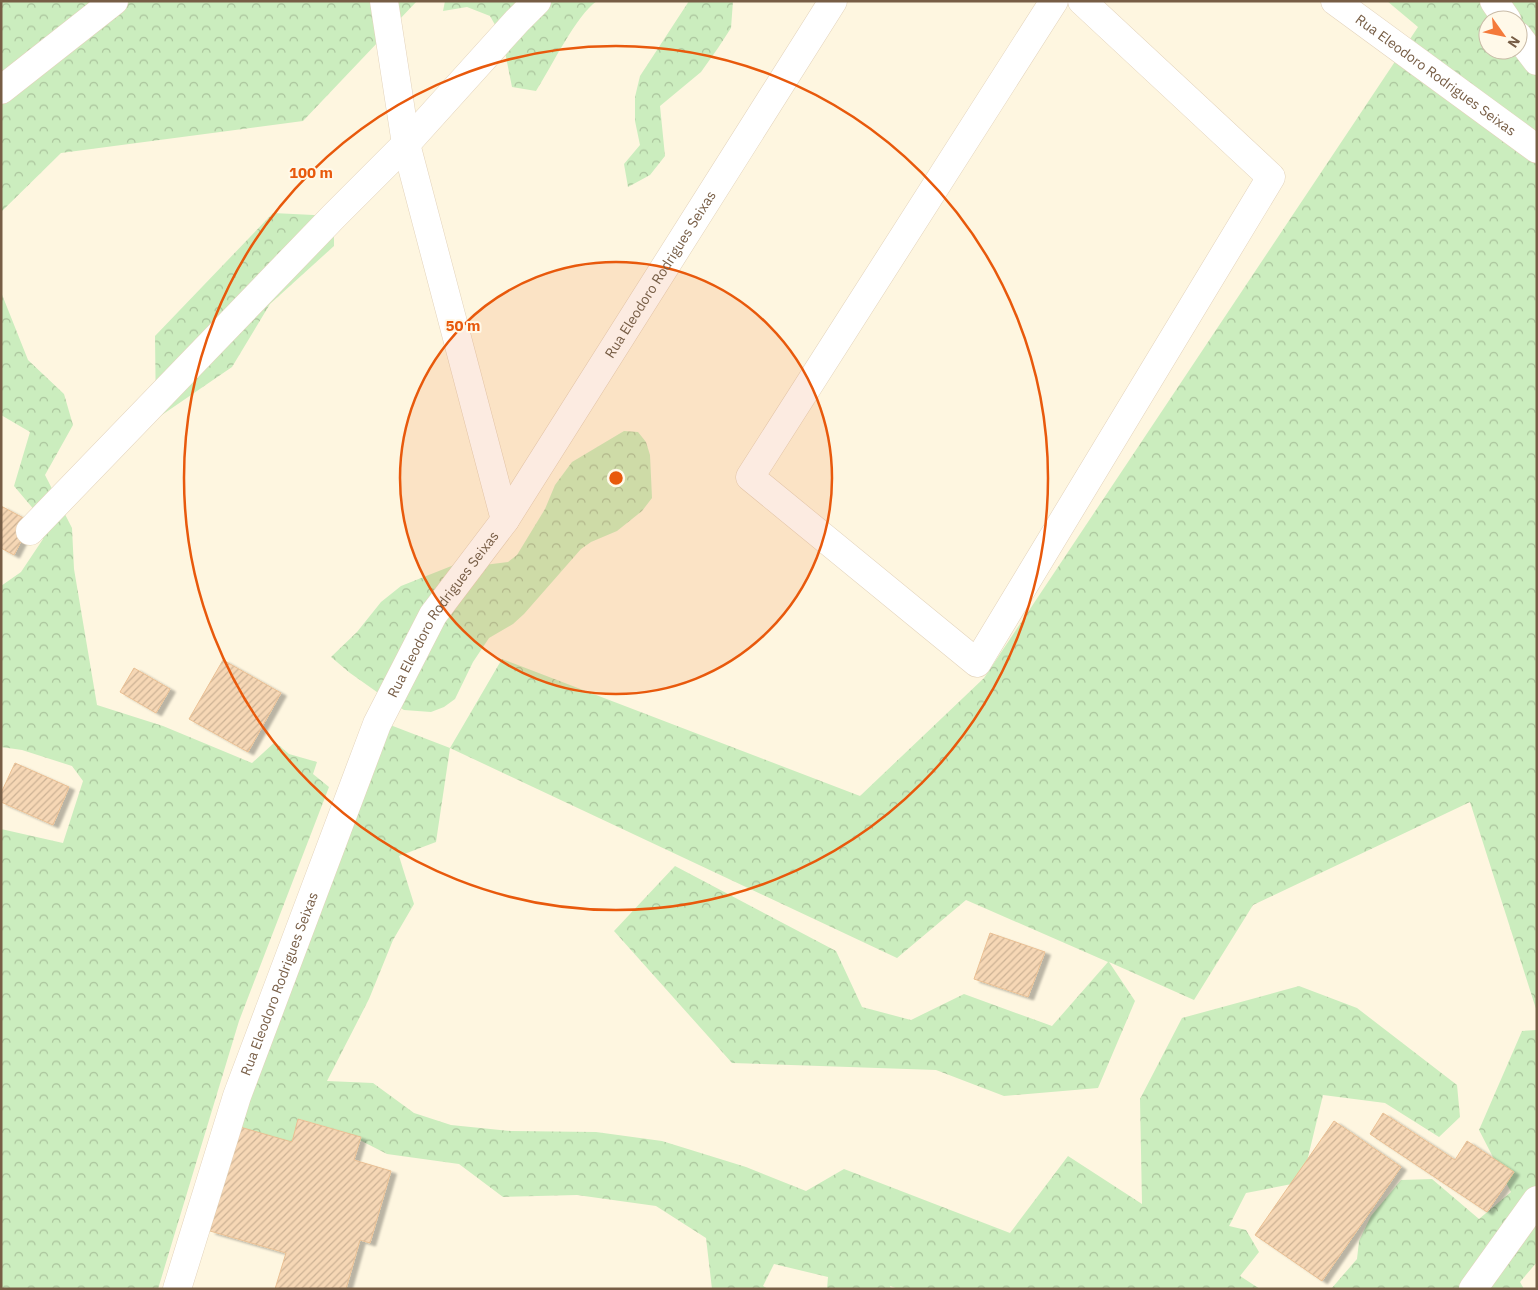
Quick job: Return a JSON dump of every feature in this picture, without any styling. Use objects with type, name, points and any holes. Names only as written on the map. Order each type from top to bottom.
[{"type":"street","points":[[1,90],[114,1]]},
{"type":"street","points":[[384,1],[406,144],[505,520]]},
{"type":"street","points":[[30,532],[334,216],[406,144],[537,1]]},
{"type":"street","name":"Rua Eleodoro Rodrigues Seixas","points":[[177,1289],[237,1096],[377,724],[434,615],[505,520],[833,1]]},
{"type":"street","points":[[1054,1],[750,477],[977,663],[1271,177],[1082,1]]},
{"type":"street","name":"Rua Eleodoro Rodrigues Seixas","points":[[1335,1],[1537,150]]},
{"type":"street","points":[[1528,49],[1537,61]]},
{"type":"street","points":[[1474,1288],[1537,1200]]},
{"type":"green space","points":[[1,1],[417,1],[303,121],[61,153],[1,212]]},
{"type":"green space","points":[[445,1],[597,1],[572,30],[536,91],[512,87],[502,37],[490,16],[467,7],[443,11]]},
{"type":"green space","points":[[689,1],[733,1],[731,28],[701,72],[660,106],[665,156],[650,175],[628,187],[624,164],[640,145],[635,121],[635,97],[640,76]]},
{"type":"green space","points":[[1387,1],[1537,1],[1537,1012],[1470,802],[1253,905],[1194,1000],[1109,962],[1135,1001],[1098,1088],[1004,1096],[936,1070],[732,1063],[614,931],[675,866],[836,951],[862,1007],[911,1020],[964,994],[1052,1026],[1108,962],[966,900],[897,958],[450,748],[502,659],[860,796],[984,678],[1418,27]]},
{"type":"green space","points":[[273,213],[334,216],[334,246],[270,304],[232,367],[156,419],[155,336]]},
{"type":"green space","points":[[1,292],[28,360],[64,394],[73,425],[45,475],[72,528],[74,569],[97,705],[163,726],[252,763],[275,742],[289,754],[317,762],[313,774],[329,787],[239,1021],[158,1289],[1,1289],[1,829],[63,843],[83,781],[72,766],[22,750],[1,747],[1,586],[21,572],[43,539],[36,512],[14,486],[30,432],[1,415]]},
{"type":"green space","points":[[624,431],[638,432],[646,442],[650,455],[652,498],[642,511],[617,531],[591,542],[581,549],[524,614],[513,624],[489,638],[473,662],[455,699],[444,707],[431,712],[404,710],[350,673],[331,657],[357,632],[381,602],[401,586],[459,563],[484,565],[508,562],[517,555],[545,509],[555,485],[572,462]]},
{"type":"green space","points":[[385,723],[450,748],[436,842],[399,856],[414,904],[393,940],[369,999],[327,1081],[373,1083],[414,1113],[451,1125],[511,1131],[596,1132],[662,1141],[746,1167],[806,1191],[844,1169],[1010,1233],[1068,1156],[1142,1204],[1140,1099],[1182,1018],[1299,986],[1357,1008],[1457,1085],[1460,1117],[1439,1137],[1385,1103],[1323,1095],[1302,1182],[1246,1193],[1229,1226],[1246,1230],[1259,1252],[1240,1276],[1260,1289],[899,1289],[890,1286],[891,1289],[827,1289],[828,1277],[774,1264],[763,1286],[768,1289],[712,1289],[706,1238],[656,1206],[577,1195],[503,1197],[459,1164],[387,1154],[344,1132],[299,1119],[290,1152],[240,1127]]},
{"type":"green space","points":[[1537,1030],[1537,1262],[1520,1282],[1524,1289],[1331,1289],[1357,1259],[1359,1241],[1371,1216],[1401,1180],[1432,1179],[1479,1219],[1511,1192],[1479,1130],[1522,1031]]},
{"type":"building","points":[[1,506],[31,522],[14,555],[1,548]]},
{"type":"building","points":[[223,660],[281,693],[248,752],[189,719]]},
{"type":"building","points":[[134,668],[170,689],[156,713],[120,692]]},
{"type":"building","points":[[15,763],[69,787],[53,825],[1,802],[1,793]]},
{"type":"building","points":[[990,933],[1045,952],[1028,997],[974,979]]},
{"type":"building","points":[[1383,1113],[1455,1160],[1467,1141],[1514,1172],[1487,1212],[1370,1134]]},
{"type":"building","points":[[298,1119],[361,1137],[354,1160],[391,1171],[370,1243],[360,1240],[346,1289],[275,1289],[286,1253],[210,1231],[240,1127],[292,1142]]},
{"type":"building","points":[[1334,1121],[1401,1167],[1322,1281],[1255,1235]]}]
